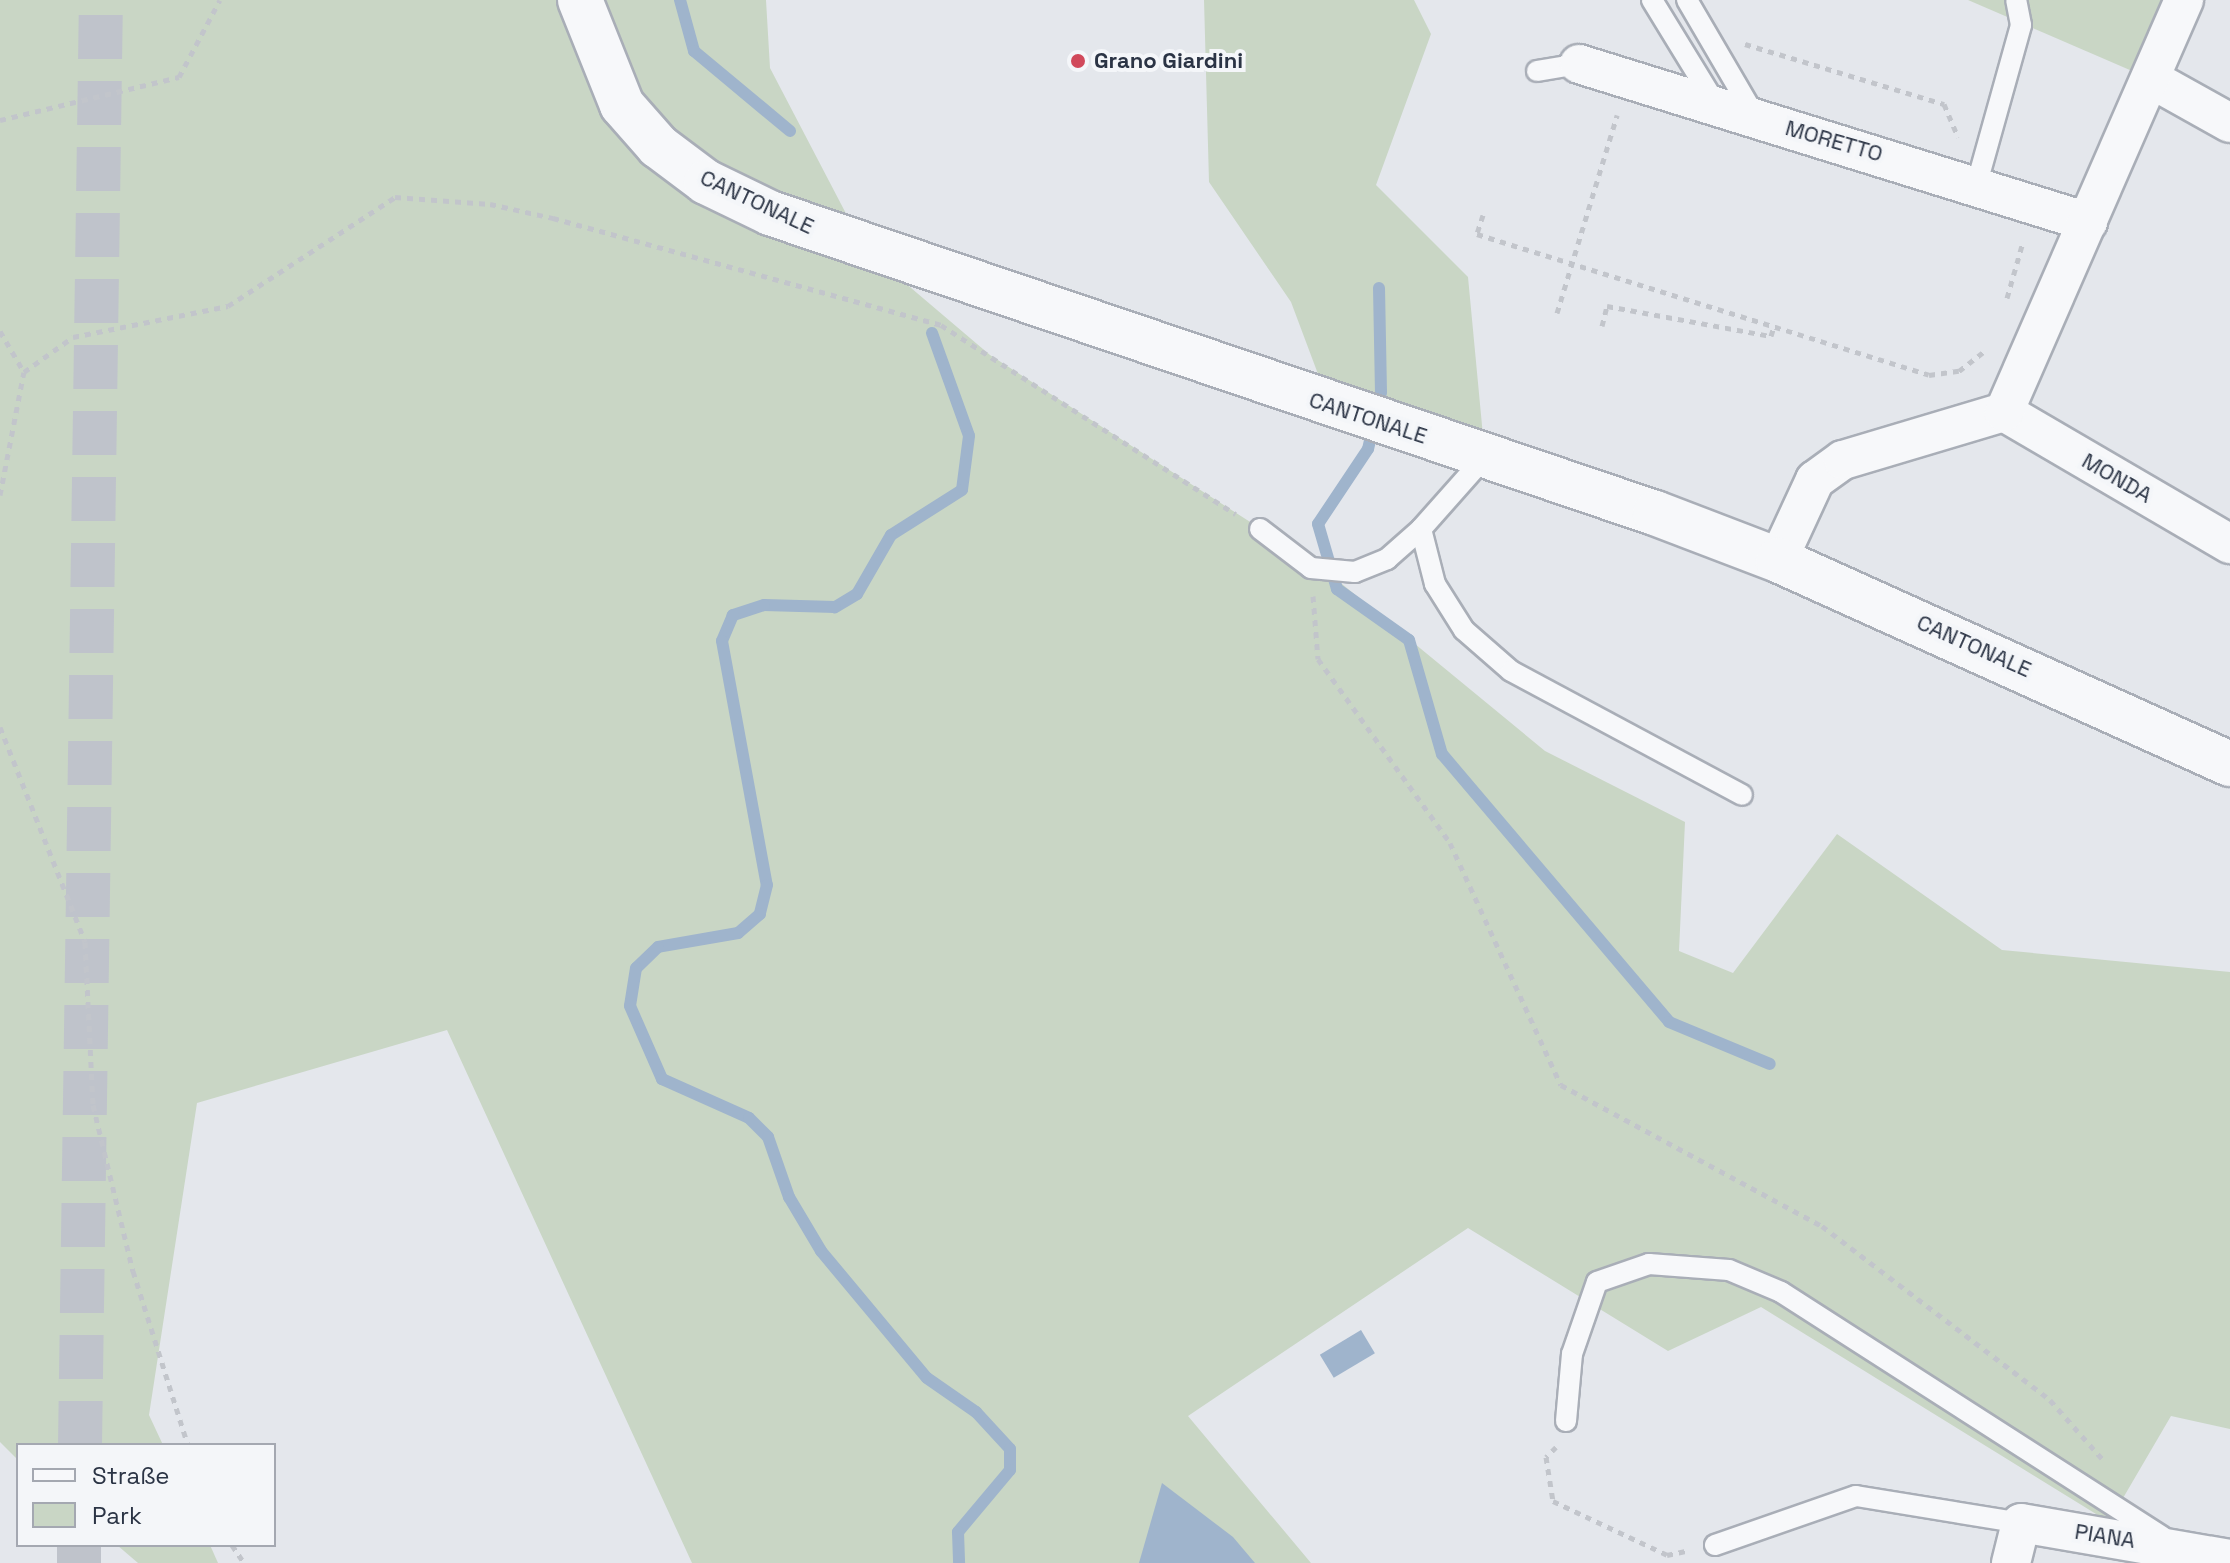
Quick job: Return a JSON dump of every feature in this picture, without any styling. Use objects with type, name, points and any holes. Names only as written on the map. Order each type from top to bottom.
[{"type":"street","name":"CANTONALE","points":[[580,0],[622,105],[658,146],[706,182],[864,248],[1485,457],[1778,560],[2230,764]]},
{"type":"street","points":[[1778,560],[1815,480],[1843,460],[2004,412],[2153,80],[2184,0]]},
{"type":"street","name":"MORETTO","points":[[1579,64],[1977,183],[2088,222]]},
{"type":"street","points":[[2153,80],[2230,123]]},
{"type":"street","name":"MONDA","points":[[2004,412],[2230,544]]},
{"type":"street","points":[[2011,1563],[2021,1523]]},
{"type":"street","name":"PIANA","points":[[2021,1523],[2178,1556],[2230,1559]]},
{"type":"lane","points":[[1652,0],[1718,107]]},
{"type":"lane","points":[[1687,0],[1756,118]]},
{"type":"lane","points":[[1977,183],[2021,25],[2016,0]]},
{"type":"lane","points":[[1537,71],[1579,64]]},
{"type":"lane","points":[[1260,529],[1311,568],[1355,572],[1387,559],[1421,529],[1485,457]]},
{"type":"lane","points":[[1421,529],[1435,584],[1464,630],[1511,671],[1742,795]]},
{"type":"lane","points":[[1566,1421],[1572,1354],[1597,1282],[1649,1264],[1729,1270],[1781,1292],[2178,1556]]},
{"type":"lane","points":[[1715,1545],[1856,1496],[2021,1523]]},
{"type":"path","points":[[0,120],[179,77],[220,0]]},
{"type":"path","points":[[1722,59],[1750,41],[1944,104],[1977,183]]},
{"type":"path","points":[[1557,313],[1610,137]]},
{"type":"path","points":[[24,372],[73,337],[228,306],[395,197],[490,204],[941,325],[1260,529]]},
{"type":"path","points":[[2003,314],[2034,203]]},
{"type":"path","points":[[1483,215],[1477,234],[1929,375],[1959,371],[1991,341]]},
{"type":"path","points":[[1602,326],[1607,306],[1771,336],[1774,326]]},
{"type":"path","points":[[0,331],[24,372],[0,495]]},
{"type":"path","points":[[1311,568],[1318,659],[1450,843],[1561,1085],[1822,1226],[2050,1400],[2111,1469]]},
{"type":"path","points":[[0,727],[85,942],[93,1105],[133,1271],[187,1443]]},
{"type":"path","points":[[1566,1421],[1561,1442],[1546,1457],[1553,1501],[1667,1555],[1715,1545]]},
{"type":"green space","points":[[0,0],[766,0],[770,68],[864,248],[990,355],[1325,570],[1545,751],[1685,822],[1679,951],[1733,973],[1837,834],[2002,950],[2230,972],[2230,1429],[2171,1416],[2109,1522],[1761,1307],[1668,1351],[1468,1228],[1188,1416],[1311,1563],[692,1563],[447,1030],[197,1103],[149,1415],[162,1443],[16,1443],[16,1458],[0,1442]]},
{"type":"green space","points":[[1204,0],[1414,0],[1431,34],[1376,185],[1468,277],[1485,457],[1330,406],[1291,302],[1209,182]]},
{"type":"green space","points":[[1968,0],[2184,0],[2153,80]]},
{"type":"green space","points":[[119,1547],[211,1547],[218,1563],[138,1563]]},
{"type":"water","points":[[1361,1330],[1375,1353],[1334,1378],[1320,1355]]},
{"type":"water","points":[[1162,1483],[1233,1537],[1255,1563],[1139,1563]]},
{"type":"waterway","points":[[680,0],[694,51],[790,131]]},
{"type":"waterway","points":[[1379,288],[1381,392],[1368,449],[1318,524],[1337,589],[1409,640],[1442,754],[1669,1022],[1770,1064]]},
{"type":"waterway","points":[[932,333],[969,436],[962,490],[891,535],[857,594],[835,607],[764,605],[733,615],[722,641],[767,885],[760,914],[738,933],[658,947],[636,968],[630,1006],[662,1079],[749,1118],[768,1137],[789,1197],[821,1251],[927,1378],[976,1412],[1010,1449],[1010,1470],[958,1532],[959,1563]]},
{"type":"tunnel","points":[[80,1443],[101,0]]},
{"type":"tunnel","points":[[79,1547],[79,1563]]},
{"type":"place","name":"Grano Giardini","points":[[1078,61]]}]
